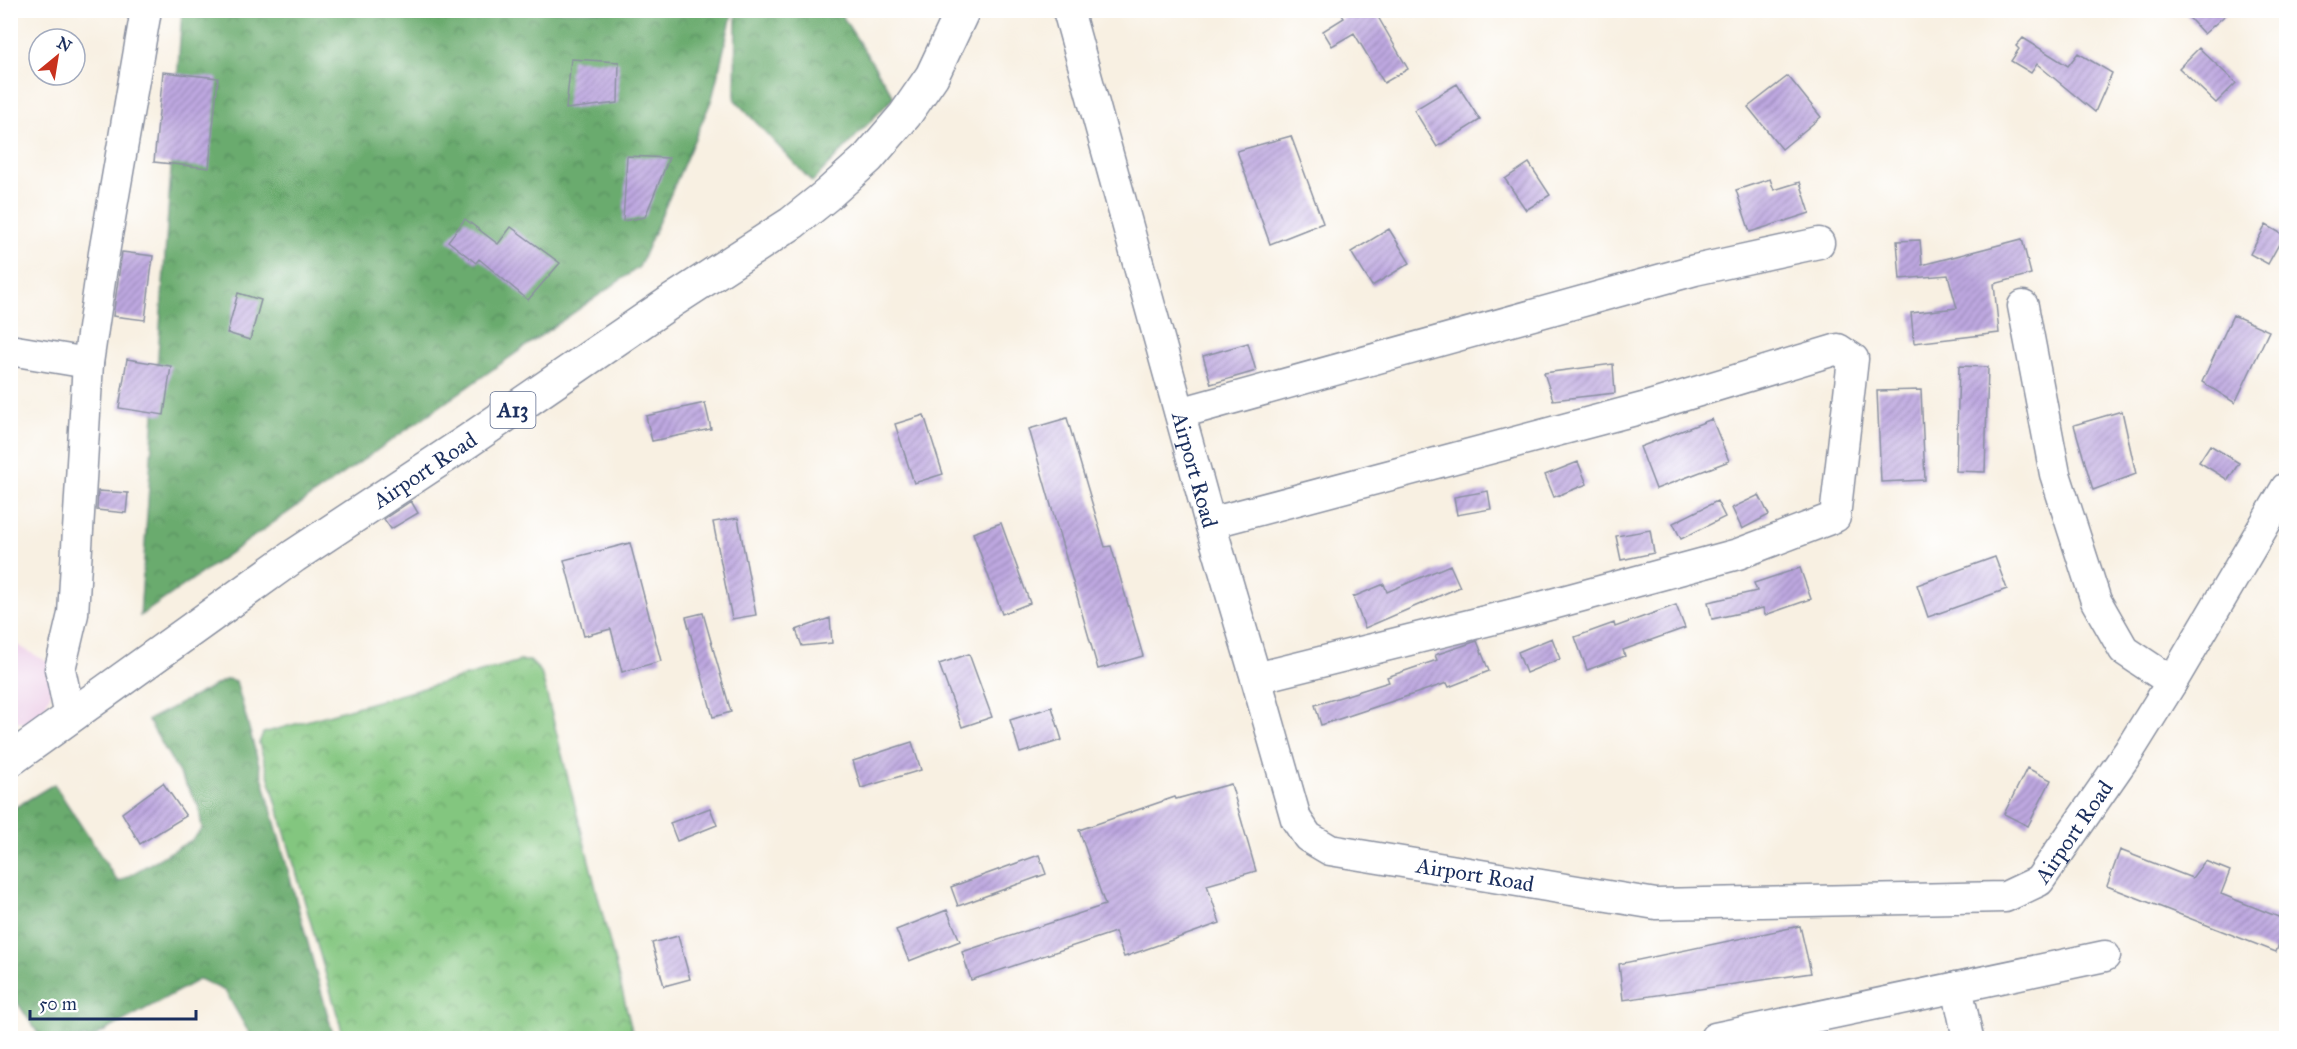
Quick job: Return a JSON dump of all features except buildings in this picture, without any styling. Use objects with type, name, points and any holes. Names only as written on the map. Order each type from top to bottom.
[{"type":"highway","name":"Airport Road","points":[[10,760],[294,556],[468,441],[681,295],[792,223],[868,158],[905,115],[932,76],[963,10]]},
{"type":"street","points":[[70,717],[60,669],[73,614],[88,363],[104,254],[145,16],[141,10]]},
{"type":"street","name":"Airport Road","points":[[1068,10],[1210,523],[1257,678],[1296,819],[1308,837],[1330,850],[1656,904],[2005,897],[2039,881],[2129,751],[2286,488]]},
{"type":"street","points":[[1180,413],[1695,270],[1819,243]]},
{"type":"street","points":[[2023,306],[2055,474],[2096,601],[2124,650],[2172,682]]},
{"type":"street","points":[[1210,523],[1643,408],[1838,349],[1853,359],[1834,517],[1738,554],[1530,610],[1257,678]]},
{"type":"street","points":[[10,350],[88,363]]},
{"type":"street","points":[[1715,1038],[2105,956]]},
{"type":"street","points":[[1957,987],[1968,1038]]},
{"type":"shaded area","points":[[10,641],[60,669],[37,728],[11,719]]},
{"type":"green space","points":[[736,10],[839,11],[894,97],[812,182],[735,100]]},
{"type":"green space","points":[[182,11],[733,11],[712,99],[639,267],[140,616]]},
{"type":"green space","points":[[520,661],[530,661],[541,672],[634,1038],[344,1038],[259,743],[263,733]]},
{"type":"green space","points":[[227,679],[236,681],[334,1038],[252,1038],[225,991],[200,979],[92,1038],[41,1038],[11,993],[11,810],[54,784],[118,882],[192,840],[202,829],[199,807],[148,720]]}]
